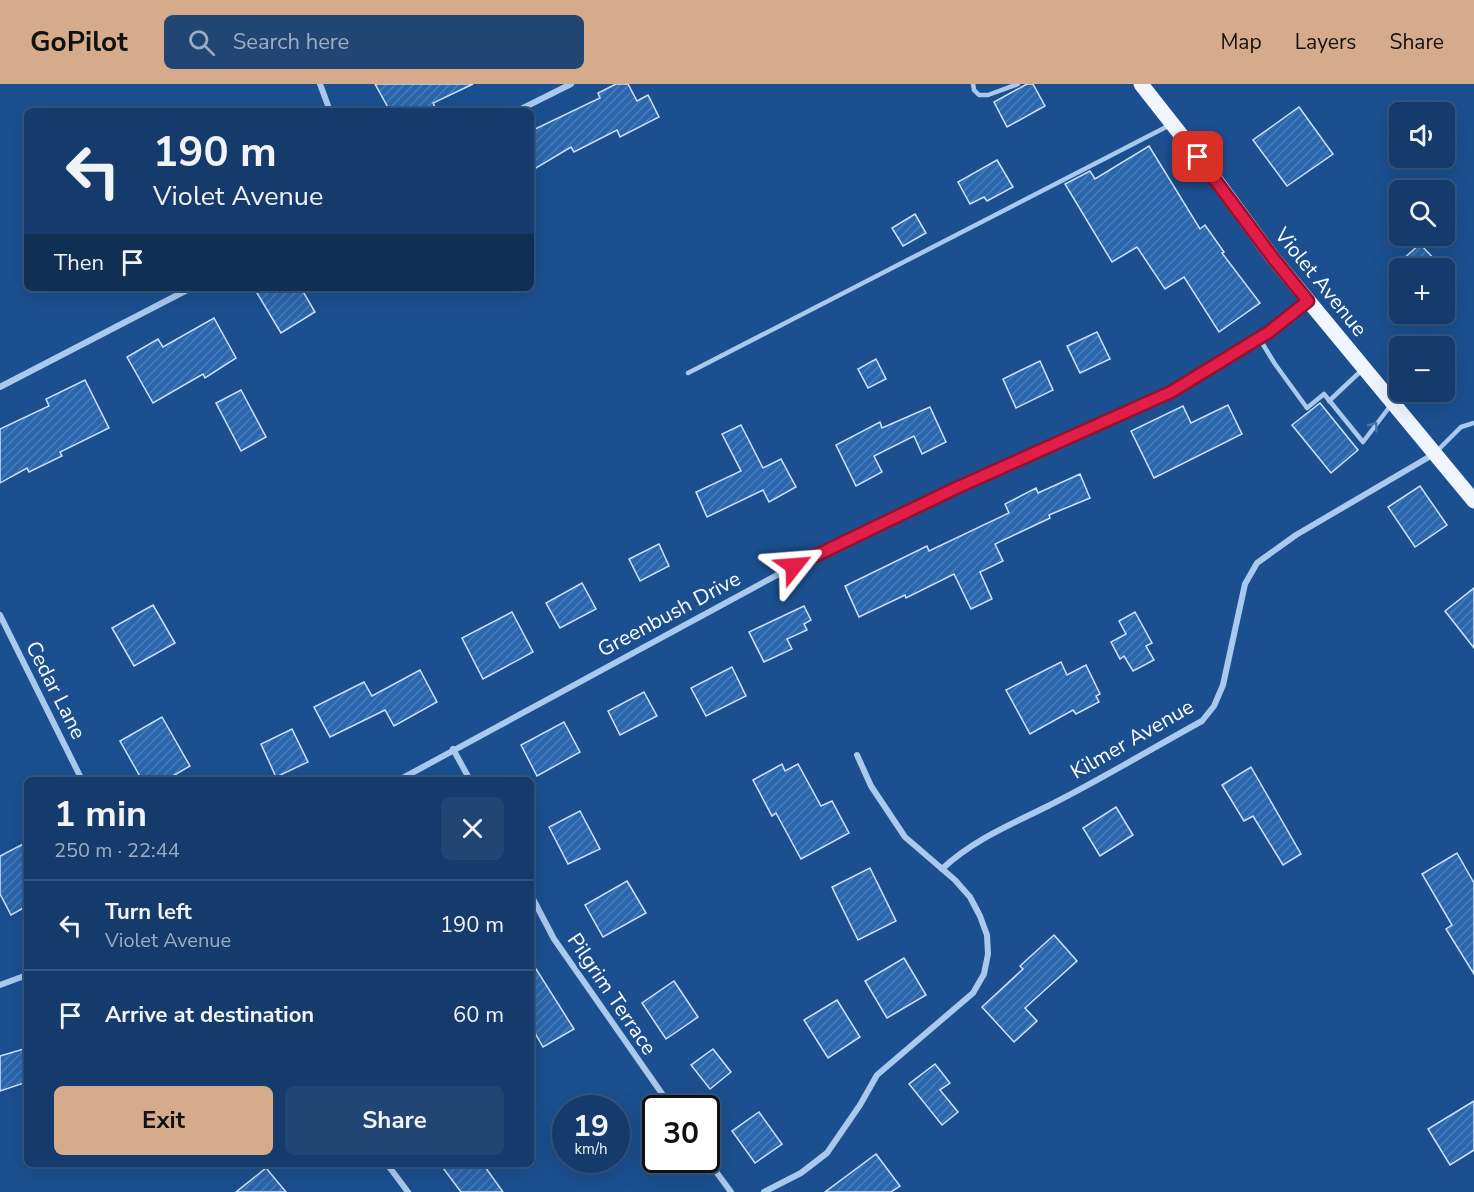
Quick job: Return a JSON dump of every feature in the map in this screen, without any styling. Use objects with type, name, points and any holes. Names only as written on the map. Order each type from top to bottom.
[{"type":"main road","name":"Violet Avenue","points":[[1141,84],[1273,258],[1474,501]]},
{"type":"street","points":[[320,84],[329,108]]},
{"type":"street","points":[[523,108],[571,84]]},
{"type":"street","points":[[0,387],[185,291]]},
{"type":"street","name":"Greenbush Drive","points":[[404,777],[814,555],[954,489],[1171,392],[1259,338],[1308,301]]},
{"type":"street","name":"Kilmer Avenue","points":[[942,869],[960,852],[995,831],[1049,805],[1202,721],[1214,706],[1222,685],[1245,584],[1257,563],[1296,535],[1435,454]]},
{"type":"street","name":"Cedar Lane","points":[[0,615],[81,777]]},
{"type":"street","points":[[453,749],[468,777]]},
{"type":"street","points":[[764,1192],[801,1173],[827,1153],[860,1106],[878,1075],[973,993],[984,974],[988,954],[987,935],[980,916],[969,897],[955,880],[905,837],[871,786],[857,755]]},
{"type":"street","name":"Pilgrim Terrace","points":[[534,901],[554,939],[663,1095]]},
{"type":"street","points":[[0,985],[24,976]]},
{"type":"street","points":[[389,1167],[408,1192]]},
{"type":"street","points":[[717,1173],[731,1192]]},
{"type":"lane","points":[[973,84],[974,90],[979,95],[988,95],[1018,84]]},
{"type":"lane","points":[[688,373],[1173,124]]},
{"type":"lane","points":[[1259,338],[1275,364],[1308,408],[1324,394],[1363,442],[1392,403]]},
{"type":"lane","points":[[1329,401],[1364,368]]},
{"type":"lane","points":[[1435,454],[1461,427],[1474,423]]},
{"type":"building","points":[[375,84],[473,84],[433,103],[436,108],[388,108]]},
{"type":"building","points":[[616,84],[628,84],[637,101],[648,95],[659,117],[620,137],[617,130],[574,152],[571,147],[534,169],[534,130],[600,98],[598,93]]},
{"type":"building","points":[[1027,84],[1033,84],[1045,106],[1007,127],[994,102]]},
{"type":"building","points":[[1299,107],[1333,154],[1287,186],[1253,140]]},
{"type":"building","points":[[1149,146],[1200,229],[1205,225],[1224,252],[1222,253],[1260,303],[1219,332],[1184,277],[1165,289],[1137,247],[1112,262],[1065,184],[1090,171],[1095,179]]},
{"type":"building","points":[[997,160],[1013,187],[987,201],[984,197],[970,204],[958,182]]},
{"type":"building","points":[[915,214],[926,233],[903,246],[892,228]]},
{"type":"building","points":[[1418,246],[1422,246],[1433,258],[1404,258]]},
{"type":"building","points":[[256,291],[303,291],[315,312],[281,333]]},
{"type":"building","points":[[214,318],[236,358],[205,378],[203,374],[153,403],[127,357],[158,339],[163,347]]},
{"type":"building","points":[[1097,332],[1110,359],[1080,373],[1067,346]]},
{"type":"building","points":[[876,359],[886,379],[868,388],[858,369]]},
{"type":"building","points":[[1040,361],[1053,390],[1016,408],[1003,379]]},
{"type":"building","points":[[85,380],[109,428],[60,452],[62,456],[29,472],[27,468],[0,483],[0,429],[49,406],[46,399]]},
{"type":"building","points":[[241,390],[266,437],[241,451],[216,403]]},
{"type":"building","points":[[1320,403],[1358,450],[1331,473],[1292,425]]},
{"type":"building","points":[[1228,405],[1242,434],[1154,478],[1131,431],[1183,406],[1191,423]]},
{"type":"building","points":[[930,407],[946,442],[922,454],[914,436],[874,456],[882,472],[856,486],[836,445],[880,422],[882,428]]},
{"type":"building","points":[[741,425],[763,468],[781,459],[796,487],[769,502],[763,490],[707,517],[696,492],[741,471],[722,434]]},
{"type":"building","points":[[1080,474],[1090,498],[1049,515],[1050,518],[995,544],[1003,561],[980,572],[992,599],[971,609],[954,574],[906,598],[905,595],[859,617],[845,586],[927,546],[929,551],[1009,513],[1005,504],[1036,488],[1038,493]]},
{"type":"building","points":[[1420,486],[1447,525],[1415,547],[1388,507]]},
{"type":"building","points":[[659,544],[669,566],[640,581],[629,559]]},
{"type":"building","points":[[582,583],[596,609],[560,628],[546,603]]},
{"type":"building","points":[[1474,588],[1474,648],[1445,611]]},
{"type":"building","points":[[153,605],[175,643],[134,666],[112,628]]},
{"type":"building","points":[[804,606],[811,620],[804,624],[807,630],[787,639],[792,649],[764,662],[749,632]]},
{"type":"building","points":[[512,612],[533,652],[483,679],[462,638]]},
{"type":"building","points":[[1135,612],[1152,643],[1146,646],[1154,660],[1133,671],[1124,656],[1120,659],[1111,642],[1126,634],[1119,621]]},
{"type":"building","points":[[1061,662],[1067,675],[1086,665],[1100,694],[1096,696],[1099,702],[1076,714],[1073,710],[1030,734],[1006,690]]},
{"type":"building","points":[[732,667],[746,696],[706,716],[691,688]]},
{"type":"building","points":[[420,670],[437,702],[394,726],[385,710],[330,737],[314,707],[364,682],[372,696]]},
{"type":"building","points":[[644,692],[657,716],[620,735],[608,711]]},
{"type":"building","points":[[162,717],[190,766],[171,777],[140,777],[120,741]]},
{"type":"building","points":[[564,722],[580,752],[537,776],[521,745]]},
{"type":"building","points":[[292,729],[308,762],[276,777],[261,744]]},
{"type":"building","points":[[782,764],[785,771],[798,764],[821,806],[832,801],[849,833],[801,859],[776,813],[772,816],[753,780]]},
{"type":"building","points":[[1251,767],[1301,854],[1283,865],[1253,816],[1244,821],[1222,785]]},
{"type":"building","points":[[1116,807],[1133,835],[1100,856],[1083,828]]},
{"type":"building","points":[[580,811],[600,849],[568,864],[549,827]]},
{"type":"building","points":[[24,844],[24,908],[11,915],[0,894],[0,856]]},
{"type":"building","points":[[1457,853],[1474,883],[1474,974],[1446,929],[1452,925],[1422,874]]},
{"type":"building","points":[[870,868],[896,921],[858,940],[832,887]]},
{"type":"building","points":[[627,881],[646,913],[603,937],[585,905]]},
{"type":"building","points":[[1054,935],[1077,961],[1025,1008],[1037,1021],[1014,1042],[982,1007],[1023,969],[1020,966]]},
{"type":"building","points":[[904,958],[926,995],[887,1018],[865,981]]},
{"type":"building","points":[[534,966],[574,1029],[543,1047],[534,1031]]},
{"type":"building","points":[[674,981],[698,1017],[666,1039],[642,1003]]},
{"type":"building","points":[[837,1000],[860,1037],[828,1058],[804,1020]]},
{"type":"building","points":[[24,1049],[24,1083],[0,1091],[0,1056]]},
{"type":"building","points":[[713,1049],[731,1072],[710,1089],[691,1065]]},
{"type":"building","points":[[935,1064],[950,1083],[940,1090],[958,1112],[942,1125],[909,1084]]},
{"type":"building","points":[[1474,1101],[1474,1150],[1450,1165],[1428,1129]]},
{"type":"building","points":[[759,1112],[782,1144],[755,1163],[732,1131]]},
{"type":"building","points":[[876,1154],[900,1186],[891,1192],[825,1192]]},
{"type":"building","points":[[442,1167],[485,1167],[503,1192],[461,1192]]},
{"type":"building","points":[[266,1168],[286,1192],[236,1192]]},
{"type":"route","points":[[794,566],[954,489],[1171,392],[1269,332],[1308,301],[1198,157]]}]
